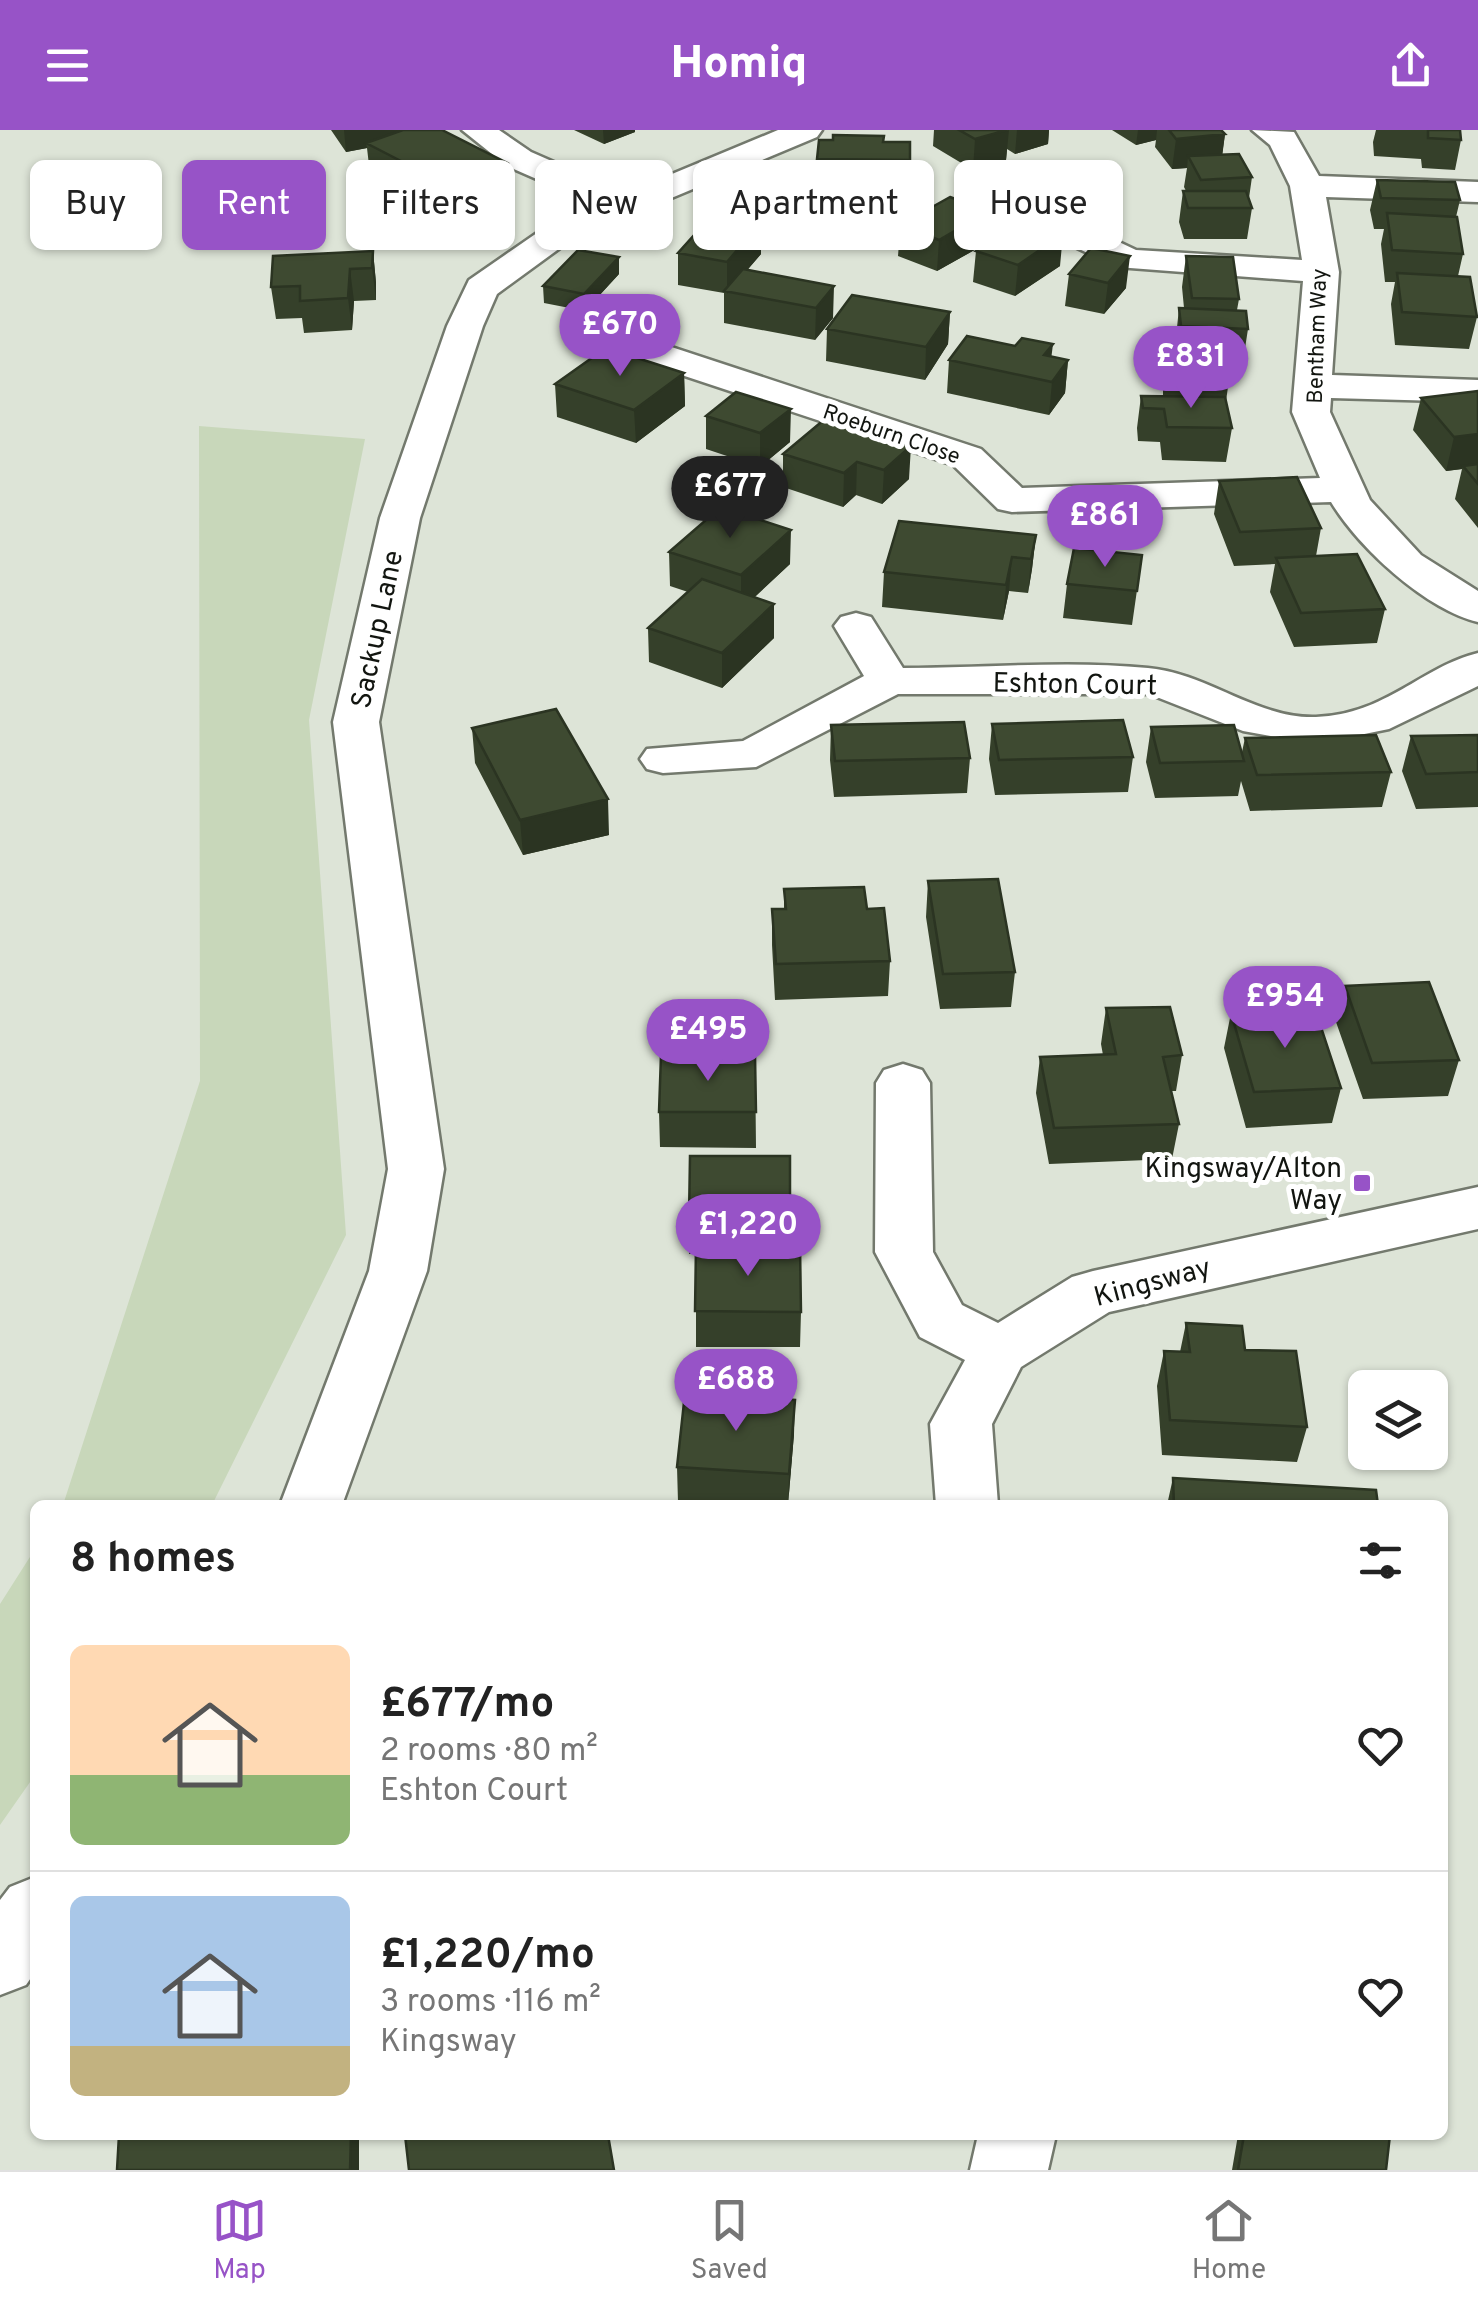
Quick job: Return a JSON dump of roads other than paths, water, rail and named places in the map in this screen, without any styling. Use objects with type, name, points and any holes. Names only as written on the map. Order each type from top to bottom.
[{"type":"street","points":[[478,130],[535,167]]},
{"type":"street","name":"Sackup Lane","points":[[673,185],[806,130]]},
{"type":"street","name":"Bentham Way","points":[[1268,130],[1283,139],[1307,186],[1321,272],[1311,412],[1352,504],[1406,564],[1478,609]]},
{"type":"street","points":[[1307,186],[1478,192]]},
{"type":"street","name":"Sackup Lane","points":[[313,1500],[398,1272],[416,1168],[356,722],[400,518],[482,288],[536,250]]},
{"type":"street","points":[[1109,250],[1130,260],[1321,272]]},
{"type":"street","name":"Roeburn Close","points":[[614,340],[967,457],[1012,500],[1346,489]]},
{"type":"street","points":[[1313,386],[1478,391]]},
{"type":"street","points":[[856,626],[890,681]]},
{"type":"street","name":"Eshton Court","points":[[662,759],[740,757],[759,751],[890,681],[1150,681],[1185,687],[1261,722],[1306,731],[1356,724],[1416,703],[1478,666]]},
{"type":"street","points":[[903,1083],[904,1252],[941,1321],[1000,1351]]},
{"type":"street","name":"Kingsway","points":[[966,1500],[961,1424],[1000,1351],[1093,1293],[1478,1208]]},
{"type":"street","points":[[0,1960],[30,1918]]},
{"type":"street","points":[[1009,2170],[1016,2140]]},
{"type":"place","name":"Kingsway/Alton Way","points":[[1362,1183]]}]
